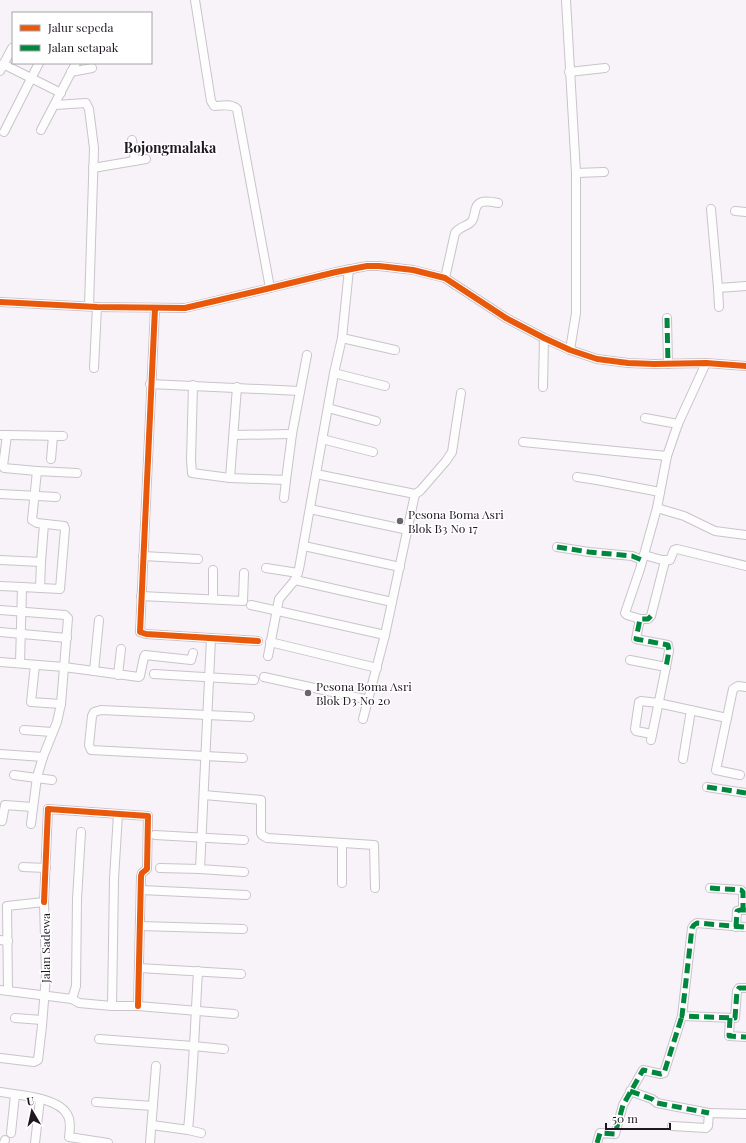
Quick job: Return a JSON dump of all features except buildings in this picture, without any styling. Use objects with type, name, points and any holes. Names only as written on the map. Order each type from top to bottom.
[{"type":"street","points":[[195,0],[211,102],[214,106],[230,105],[237,109],[266,289]]},
{"type":"street","points":[[566,0],[576,173],[576,313],[570,350]]},
{"type":"street","points":[[12,48],[2,68],[61,92]]},
{"type":"street","points":[[4,132],[38,64]]},
{"type":"street","points":[[41,130],[75,64]]},
{"type":"street","points":[[71,72],[92,68]]},
{"type":"street","points":[[570,72],[605,68]]},
{"type":"street","points":[[54,105],[86,104],[89,109],[94,148],[94,368]]},
{"type":"street","points":[[132,140],[135,160]]},
{"type":"street","points":[[94,168],[146,159]]},
{"type":"street","points":[[576,173],[604,172]]},
{"type":"street","points":[[445,278],[455,233],[458,228],[470,224],[473,220],[476,206],[478,204],[482,202],[498,203]]},
{"type":"street","points":[[711,208],[720,307]]},
{"type":"street","points":[[735,211],[746,212]]},
{"type":"street","points":[[0,302],[93,307],[185,308],[349,269],[379,266],[413,270],[445,278],[506,318],[570,350],[597,359],[628,364],[706,363],[746,366]]},
{"type":"street","points":[[268,656],[279,599],[297,577],[304,546],[334,373],[342,338],[349,269]]},
{"type":"street","points":[[718,288],[746,286]]},
{"type":"street","points":[[155,308],[150,384],[140,630],[141,633],[258,641]]},
{"type":"street","points":[[668,318],[668,364]]},
{"type":"street","points":[[342,338],[395,350]]},
{"type":"street","points":[[543,387],[544,338]]},
{"type":"street","points":[[284,498],[292,434],[307,356]]},
{"type":"street","points":[[665,560],[650,617],[648,619],[640,619],[627,615],[625,613],[657,508],[667,456],[678,424],[706,363]]},
{"type":"street","points":[[334,373],[385,386]]},
{"type":"street","points":[[150,384],[300,391]]},
{"type":"street","points":[[192,385],[191,472],[195,474],[230,478],[286,480]]},
{"type":"street","points":[[230,478],[237,387]]},
{"type":"street","points":[[316,474],[415,494],[420,492],[452,452],[461,393]]},
{"type":"street","points":[[328,408],[376,421]]},
{"type":"street","points":[[645,418],[678,424]]},
{"type":"street","points":[[234,435],[292,434]]},
{"type":"street","points":[[63,436],[3,435],[3,467],[77,474]]},
{"type":"street","points":[[51,459],[53,436]]},
{"type":"street","points":[[322,439],[372,452]]},
{"type":"street","points":[[523,442],[667,456]]},
{"type":"street","points":[[0,586],[60,589],[65,529],[64,526],[38,523],[32,520],[37,471]]},
{"type":"street","points":[[577,477],[660,492]]},
{"type":"street","points":[[0,494],[56,497]]},
{"type":"street","points":[[363,719],[385,635],[415,494]]},
{"type":"street","points":[[657,508],[684,516],[715,531],[746,535]]},
{"type":"street","points":[[310,509],[408,530]]},
{"type":"street","points":[[40,588],[44,524]]},
{"type":"street","points":[[304,546],[400,567]]},
{"type":"street","points":[[557,547],[665,560],[670,560],[674,550],[677,549],[746,566]]},
{"type":"street","points":[[143,556],[198,559]]},
{"type":"street","points":[[0,560],[41,562]]},
{"type":"street","points":[[266,568],[392,602]]},
{"type":"street","points":[[213,599],[214,570]]},
{"type":"street","points":[[141,596],[243,601],[244,573]]},
{"type":"street","points":[[20,663],[22,588]]},
{"type":"street","points":[[251,605],[385,635]]},
{"type":"street","points":[[0,610],[65,615],[68,618],[61,704],[57,722],[52,732],[37,777],[31,824]]},
{"type":"street","points":[[640,619],[636,639],[668,646],[669,651],[666,667],[658,702],[651,737],[636,731],[635,729],[639,702],[644,700],[658,702],[727,718]]},
{"type":"street","points":[[94,671],[99,620]]},
{"type":"street","points":[[0,632],[66,638]]},
{"type":"street","points":[[200,869],[212,638]]},
{"type":"street","points":[[270,642],[377,668]]},
{"type":"street","points":[[118,675],[121,649]]},
{"type":"street","points":[[0,662],[64,667],[139,677],[144,657],[146,655],[191,660]]},
{"type":"street","points":[[630,660],[666,667]]},
{"type":"street","points":[[35,664],[31,702],[61,704]]},
{"type":"street","points":[[154,674],[254,680]]},
{"type":"street","points":[[264,677],[368,700]]},
{"type":"street","points":[[740,775],[716,770],[732,689],[738,686],[746,687]]},
{"type":"street","points":[[243,758],[91,750],[89,744],[92,716],[94,712],[101,710],[250,717]]},
{"type":"street","points":[[683,759],[691,710]]},
{"type":"street","points":[[24,730],[52,732]]},
{"type":"street","points":[[0,754],[43,757]]},
{"type":"street","points":[[14,775],[52,780]]},
{"type":"street","points":[[707,787],[746,793]]},
{"type":"street","points":[[204,795],[261,800],[261,833],[267,838],[374,845],[375,888]]},
{"type":"street","points":[[2,821],[5,805],[32,807]]},
{"type":"street","points":[[44,902],[48,808],[148,816],[147,869],[142,873],[141,890],[138,1006]]},
{"type":"street","points":[[112,1006],[114,879],[118,814]]},
{"type":"street","points":[[72,998],[76,986],[77,899],[81,832]]},
{"type":"street","points":[[155,835],[244,840]]},
{"type":"street","points":[[342,843],[342,882]]},
{"type":"street","points":[[23,867],[46,868]]},
{"type":"street","points":[[160,868],[244,872]]},
{"type":"street","points":[[597,1143],[601,1132],[615,1134],[623,1105],[644,1069],[661,1074],[664,1073],[682,1016],[692,928],[694,924],[740,927],[737,911],[744,910],[743,892],[741,890],[710,888]]},
{"type":"street","points":[[141,890],[246,895]]},
{"type":"street","name":"Jalan Sadewa","points":[[0,1058],[36,1062],[38,1060],[46,975],[44,902],[8,906],[4,940]]},
{"type":"street","points":[[140,926],[243,930]]},
{"type":"street","points":[[4,940],[4,990],[72,998],[79,1003],[234,1014]]},
{"type":"street","points":[[139,968],[240,974]]},
{"type":"street","points":[[188,1130],[193,1073],[193,1046],[198,971]]},
{"type":"street","points":[[682,1016],[736,1017],[738,989],[746,988]]},
{"type":"street","points":[[15,1018],[42,1020]]},
{"type":"street","points":[[730,1018],[729,1036],[746,1037]]},
{"type":"street","points":[[99,1039],[224,1049]]},
{"type":"street","points":[[150,1143],[156,1066]]},
{"type":"street","points":[[630,1091],[652,1098],[657,1103],[709,1113],[746,1114]]},
{"type":"street","points":[[0,1092],[40,1099],[56,1104],[68,1114],[70,1123],[69,1140],[108,1143]]},
{"type":"street","points":[[7,1139],[15,1094]]},
{"type":"street","points":[[35,1143],[40,1099]]},
{"type":"street","points":[[96,1102],[153,1106]]},
{"type":"street","points":[[672,1126],[706,1128],[708,1126],[709,1113]]},
{"type":"street","points":[[152,1125],[201,1133]]},
{"type":"marked path","points":[[667,318],[668,364]]},
{"type":"marked path","points":[[557,547],[632,556],[642,560]]},
{"type":"marked path","points":[[651,616],[648,619],[640,619],[636,639],[668,645],[669,651],[666,667]]},
{"type":"marked path","points":[[707,787],[746,793]]},
{"type":"marked path","points":[[710,888],[741,890],[743,892],[743,910]]},
{"type":"marked path","points":[[736,927],[737,911],[746,910]]},
{"type":"marked path","points":[[744,927],[697,923],[694,925],[692,928],[682,1016],[735,1018],[737,991],[739,988],[746,988]]},
{"type":"marked path","points":[[597,1143],[600,1133],[615,1134],[623,1105],[643,1070],[661,1074],[664,1073],[682,1016]]},
{"type":"marked path","points":[[730,1018],[729,1036],[746,1037]]},
{"type":"marked path","points":[[630,1091],[652,1099],[657,1103],[709,1113]]},
{"type":"cycle path","points":[[0,302],[97,307],[185,308],[336,272],[367,266],[379,266],[413,270],[445,278],[506,318],[570,350],[597,359],[628,363],[706,363],[746,366]]},
{"type":"cycle path","points":[[155,308],[140,632],[146,634],[258,641]]},
{"type":"cycle path","points":[[44,902],[48,809],[148,816],[147,869],[141,876],[138,1006]]},
{"type":"place","name":"Pesona Boma Asri Blok B3 No 17","points":[[400,521]]},
{"type":"place","name":"Pesona Boma Asri Blok D3 No 20","points":[[308,693]]},
{"type":"district","name":"Bojongmalaka","points":[[170,147]]}]
